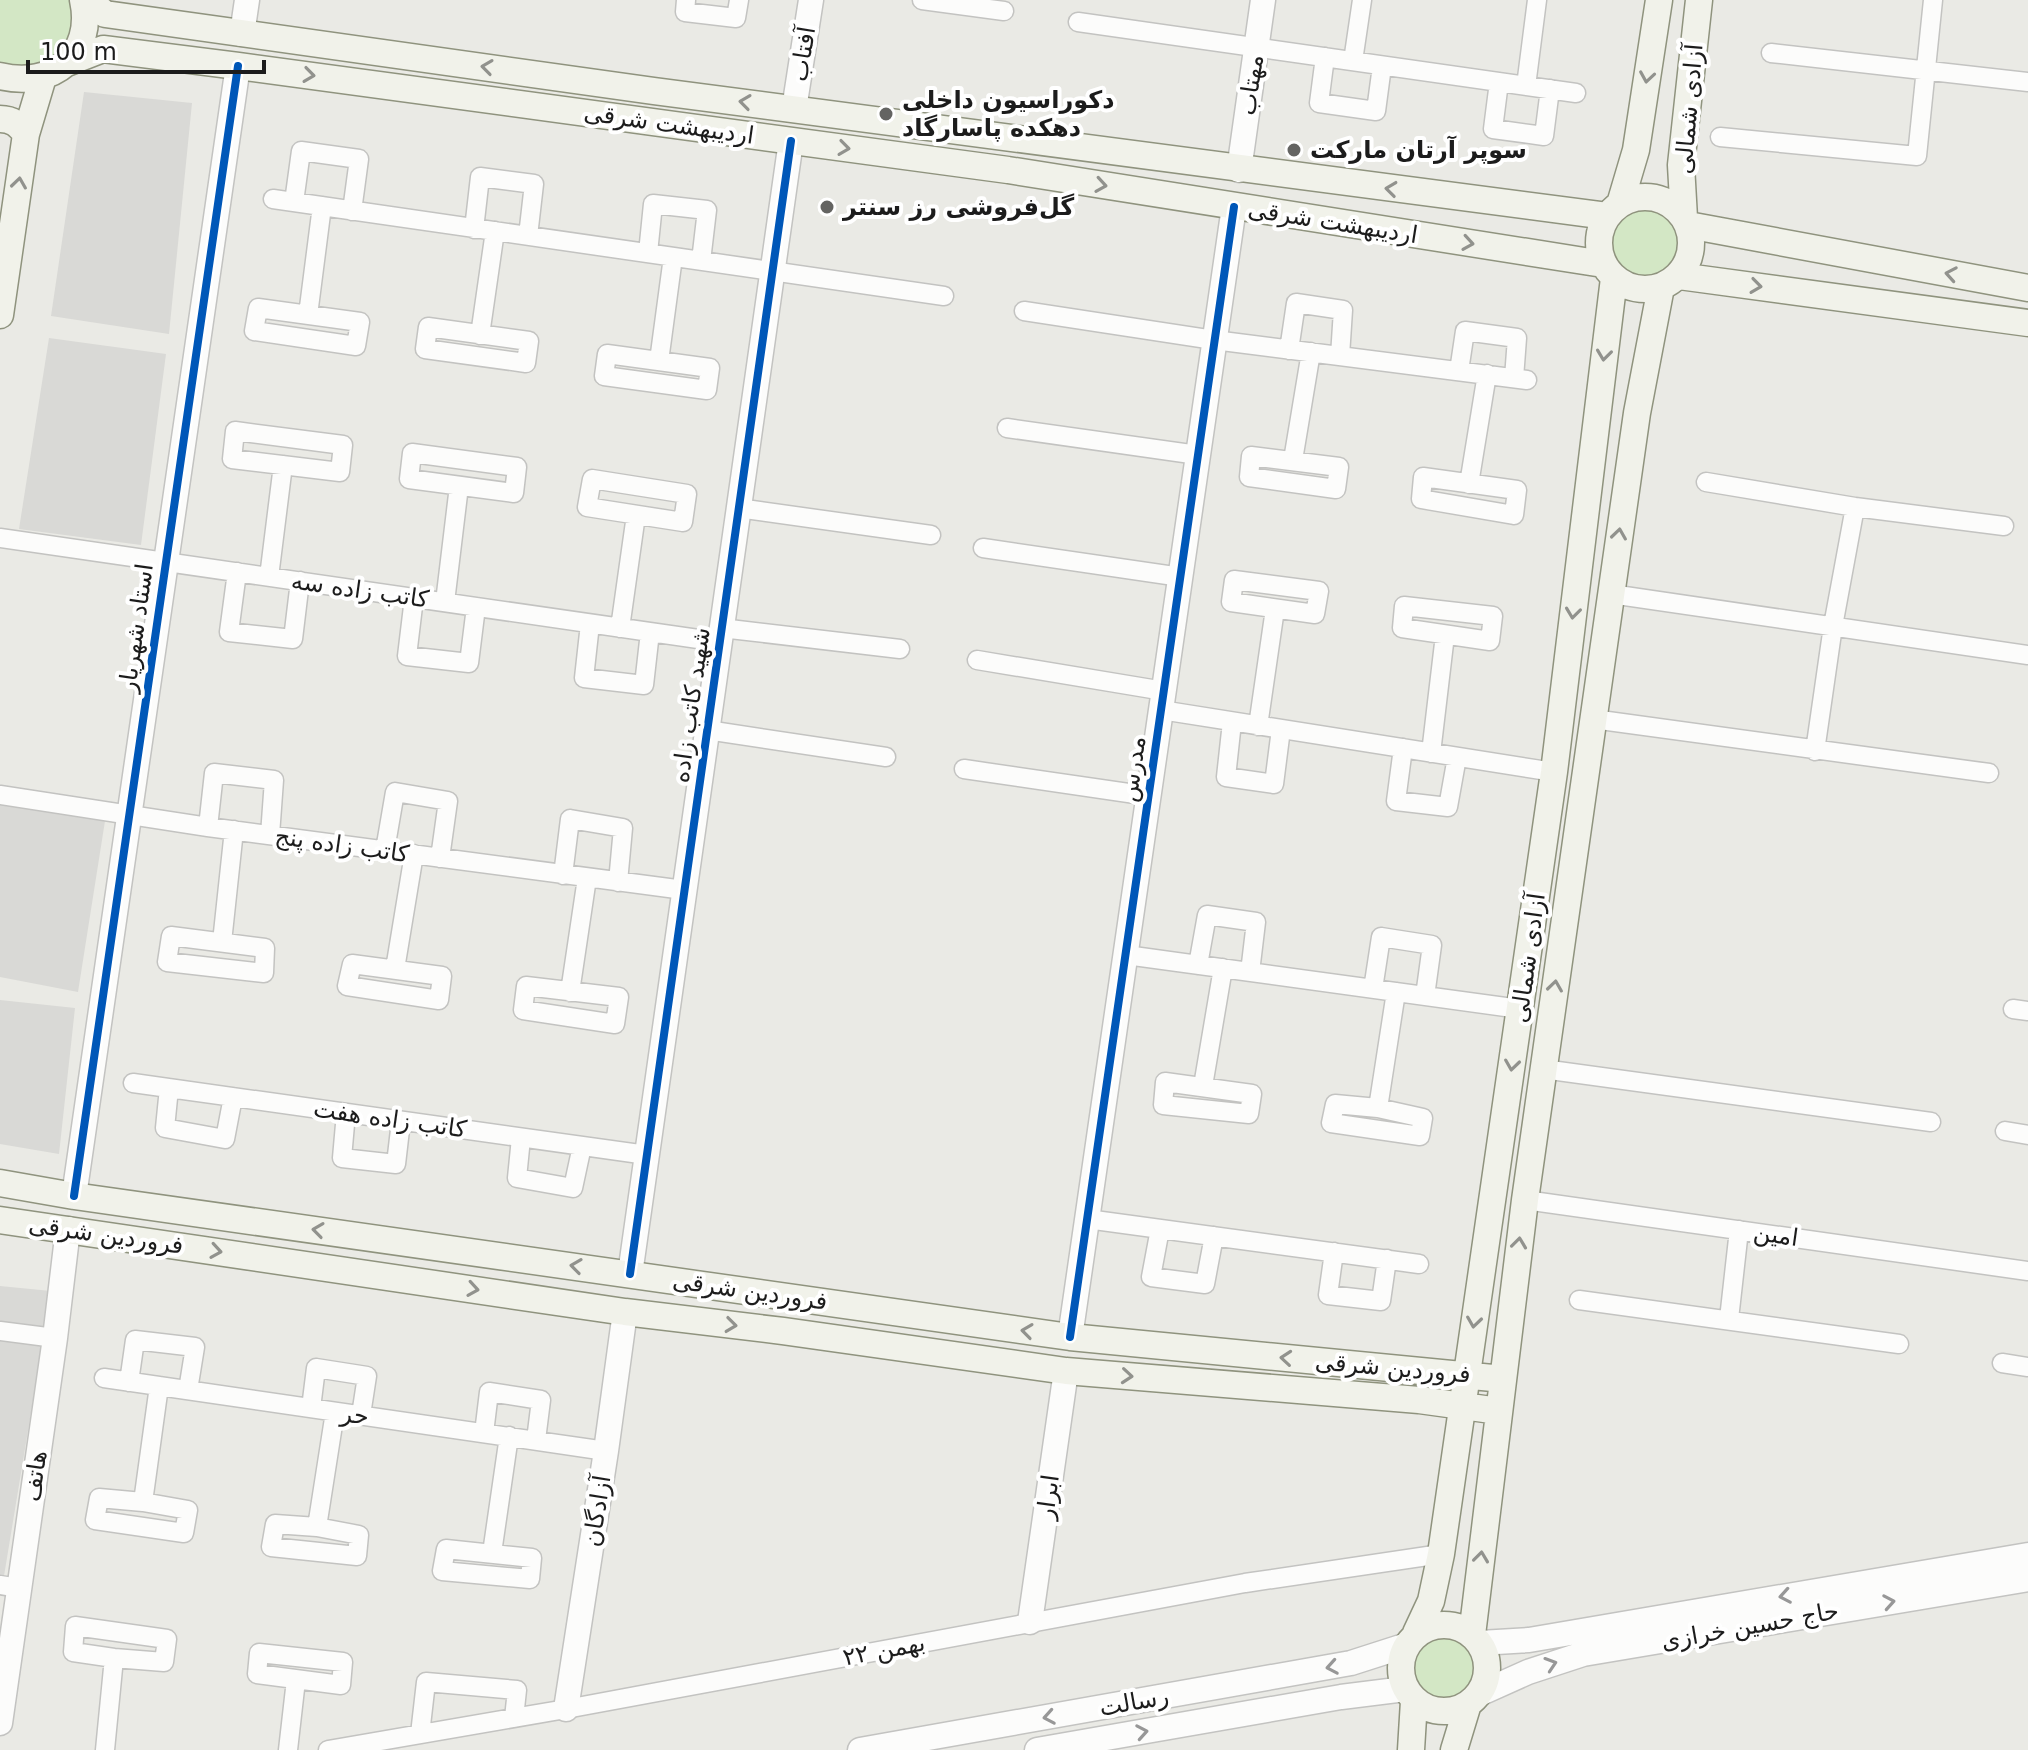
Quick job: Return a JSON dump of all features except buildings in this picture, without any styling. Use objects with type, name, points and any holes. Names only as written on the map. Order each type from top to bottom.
[{"type":"main road","name":"اردیبهشت شرقی","points":[[86,0],[105,14],[242,34],[1239,170],[1614,210]]},
{"type":"main road","points":[[67,63],[78,48],[84,31],[86,0]]},
{"type":"main road","name":"آزادی شمالی","points":[[1614,210],[1636,150],[1659,0]]},
{"type":"main road","name":"آزادی شمالی","points":[[1686,222],[1681,165],[1699,0]]},
{"type":"main road","points":[[124,52],[118,43],[117,32],[123,23],[132,18]]},
{"type":"main road","name":"اردیبهشت شرقی","points":[[43,77],[67,63],[103,49],[1039,175],[1608,271]]},
{"type":"main road","points":[[0,76],[15,80],[43,77],[26,134],[0,315]]},
{"type":"main road","points":[[0,119],[19,124],[26,134]]},
{"type":"main road","points":[[982,167],[993,159],[995,152],[993,144],[984,135]]},
{"type":"main road","points":[[1039,175],[1030,167],[1029,154],[1035,149],[1052,145]]},
{"type":"main road","points":[[1654,198],[1666,202],[1676,208],[1686,222],[1692,243],[1689,261],[1670,281],[1648,290],[1636,289],[1624,285],[1608,271],[1599,248],[1600,231],[1614,210],[1630,199],[1654,198]]},
{"type":"main road","points":[[1686,222],[2028,288]]},
{"type":"main road","name":"آزادی شمالی","points":[[1412,1639],[1431,1601],[1441,1554],[1554,772],[1608,271]]},
{"type":"main road","points":[[1670,281],[2028,323]]},
{"type":"main road","name":"آزادی شمالی","points":[[1476,1639],[1499,1411],[1525,1200],[1593,719],[1637,413],[1670,281]]},
{"type":"main road","name":"فروردین شرقی","points":[[0,1183],[1070,1337],[1503,1379]]},
{"type":"main road","name":"فروردین شرقی","points":[[0,1220],[625,1312],[1066,1371],[1419,1400],[1499,1411]]},
{"type":"main road","points":[[1411,1750],[1410,1695],[1401,1674],[1401,1658],[1412,1639],[1427,1627],[1444,1625],[1457,1627],[1476,1639],[1485,1655],[1487,1668],[1485,1682],[1473,1699],[1454,1750]]},
{"type":"main road","points":[[1410,1695],[1427,1708],[1442,1711],[1457,1709],[1473,1699]]},
{"type":"street","points":[[242,34],[247,0]]},
{"type":"street","points":[[686,0],[685,12],[736,18],[739,0]]},
{"type":"street","name":"آفتاب","points":[[794,109],[811,0]]},
{"type":"street","points":[[922,0],[1004,11]]},
{"type":"street","name":"مهتاب","points":[[1239,170],[1263,0]]},
{"type":"street","points":[[1353,61],[1362,0]]},
{"type":"street","points":[[1526,86],[1537,0]]},
{"type":"street","points":[[1720,137],[1917,156],[1933,0]]},
{"type":"street","points":[[1078,22],[1576,93]]},
{"type":"street","points":[[1771,53],[2028,82]]},
{"type":"street","points":[[1325,57],[1319,103],[1376,111],[1382,66]]},
{"type":"street","name":"استاد شهریار","points":[[74,1196],[238,66]]},
{"type":"street","points":[[1499,82],[1493,129],[1544,136],[1550,89]]},
{"type":"street","name":"شهید کاتب زاده","points":[[630,1274],[791,141]]},
{"type":"street","points":[[294,202],[301,151],[359,159],[352,211]]},
{"type":"street","points":[[474,229],[480,177],[534,184],[528,236]]},
{"type":"street","points":[[273,199],[944,296]]},
{"type":"street","points":[[648,253],[653,204],[707,210],[701,261]]},
{"type":"street","points":[[308,315],[322,206]]},
{"type":"street","name":"مدرس","points":[[1070,1337],[1234,207]]},
{"type":"street","points":[[480,335],[495,231]]},
{"type":"street","points":[[659,361],[673,257]]},
{"type":"street","points":[[1289,350],[1296,303],[1343,310],[1340,356]]},
{"type":"street","points":[[258,308],[308,315],[360,322],[356,346],[254,331],[258,308]]},
{"type":"street","points":[[1024,311],[1214,340],[1520,379],[1517,338],[1465,331],[1459,371]]},
{"type":"street","points":[[428,327],[480,335],[529,341],[526,363],[425,349],[428,327]]},
{"type":"street","points":[[1293,460],[1311,352]]},
{"type":"street","points":[[607,354],[659,361],[710,368],[707,390],[604,376],[607,354]]},
{"type":"street","points":[[1469,484],[1487,374]]},
{"type":"street","points":[[1007,428],[1198,455]]},
{"type":"street","points":[[235,431],[343,445],[340,472],[283,465],[232,459],[235,431]]},
{"type":"street","points":[[412,453],[517,467],[514,493],[459,486],[409,479],[412,453]]},
{"type":"street","points":[[269,577],[283,465]]},
{"type":"street","points":[[1423,477],[1469,484],[1517,490],[1514,515],[1421,499],[1423,477]]},
{"type":"street","points":[[592,479],[687,494],[683,522],[636,515],[587,507],[592,479]]},
{"type":"street","points":[[1706,482],[1855,507],[2004,526]]},
{"type":"street","points":[[445,602],[459,486]]},
{"type":"street","points":[[1815,751],[1833,626],[1855,507]]},
{"type":"street","points":[[738,508],[931,535]]},
{"type":"street","points":[[620,628],[636,515]]},
{"type":"street","name":"کاتب زاده سه","points":[[0,538],[650,632],[900,649]]},
{"type":"street","points":[[983,548],[1181,577]]},
{"type":"street","points":[[237,572],[229,632],[293,639],[300,581]]},
{"type":"street","points":[[1611,594],[2028,655]]},
{"type":"street","points":[[414,598],[407,656],[469,663],[476,607]]},
{"type":"street","points":[[1258,726],[1275,609]]},
{"type":"street","points":[[590,624],[584,678],[644,685],[650,632]]},
{"type":"street","points":[[1431,753],[1445,635]]},
{"type":"street","points":[[977,660],[1163,700],[1232,722],[1554,772]]},
{"type":"street","points":[[1593,719],[1989,773]]},
{"type":"street","points":[[1232,722],[1226,777],[1274,784],[1281,729]]},
{"type":"street","points":[[707,730],[886,757]]},
{"type":"street","points":[[1403,748],[1396,801],[1448,807],[1457,757]]},
{"type":"street","points":[[964,769],[1149,796]]},
{"type":"street","points":[[208,827],[214,773],[274,780],[270,835]]},
{"type":"street","points":[[385,850],[395,792],[448,801],[440,858]]},
{"type":"street","name":"کاتب زاده پنج","points":[[0,795],[208,827],[684,890]]},
{"type":"street","points":[[563,875],[570,819],[623,828],[618,882]]},
{"type":"street","points":[[222,942],[234,830]]},
{"type":"street","points":[[395,969],[414,854]]},
{"type":"street","points":[[570,992],[587,878]]},
{"type":"street","points":[[1198,965],[1207,915],[1256,922],[1250,972]]},
{"type":"street","points":[[171,936],[222,942],[265,948],[264,973],[167,962],[171,936]]},
{"type":"street","points":[[1373,989],[1381,937],[1432,945],[1425,996]]},
{"type":"street","points":[[1126,955],[1520,1009]]},
{"type":"street","points":[[352,964],[395,969],[442,976],[439,1000],[347,986],[352,964]]},
{"type":"street","points":[[1203,1086],[1223,968]]},
{"type":"street","points":[[526,986],[570,992],[619,997],[615,1024],[523,1010],[526,986]]},
{"type":"street","points":[[1378,1108],[1396,992]]},
{"type":"street","points":[[1543,1069],[1931,1122]]},
{"type":"street","name":"کاتب زاده هفت","points":[[133,1083],[647,1155]]},
{"type":"street","points":[[169,1088],[165,1128],[225,1139],[233,1097]]},
{"type":"street","points":[[346,1113],[342,1158],[396,1164],[401,1121]]},
{"type":"street","points":[[2005,1131],[2028,1135]]},
{"type":"street","points":[[521,1138],[517,1178],[573,1188],[582,1146]]},
{"type":"street","name":"امین","points":[[1525,1200],[2028,1271]]},
{"type":"street","points":[[1087,1219],[1419,1264]]},
{"type":"street","name":"هاتف","points":[[0,1723],[9,1586],[55,1338],[68,1229]]},
{"type":"street","points":[[1160,1229],[1151,1277],[1205,1284],[1214,1236]]},
{"type":"street","points":[[1729,1319],[1739,1230]]},
{"type":"street","points":[[1334,1252],[1328,1295],[1381,1301],[1387,1259]]},
{"type":"street","points":[[1579,1300],[1899,1344]]},
{"type":"street","name":"آزادگان","points":[[566,1709],[625,1312]]},
{"type":"street","points":[[0,1331],[55,1338]]},
{"type":"street","points":[[129,1382],[135,1340],[195,1347],[188,1390]]},
{"type":"street","points":[[2002,1363],[2028,1367]]},
{"type":"street","points":[[311,1408],[316,1368],[367,1376],[361,1415]]},
{"type":"street","name":"ابرار","points":[[1030,1622],[1066,1371]]},
{"type":"street","name":"حر","points":[[104,1378],[606,1451]]},
{"type":"street","points":[[143,1502],[159,1386]]},
{"type":"street","points":[[484,1433],[489,1392],[541,1400],[536,1440]]},
{"type":"street","points":[[317,1527],[335,1412]]},
{"type":"street","points":[[492,1553],[509,1436]]},
{"type":"street","points":[[99,1498],[143,1502],[188,1510],[184,1533],[95,1520],[99,1498]]},
{"type":"street","name":"۲۲ بهمن","points":[[328,1750],[1245,1583],[1441,1554]]},
{"type":"street","name":"حاج حسین خرازی","points":[[1476,1639],[1529,1640],[2028,1555]]},
{"type":"street","name":"حاج حسین خرازی","points":[[1473,1699],[1528,1672],[1583,1654],[2028,1579]]},
{"type":"street","points":[[75,1626],[167,1639],[164,1662],[114,1658],[73,1652],[75,1626]]},
{"type":"street","name":"رسالت","points":[[860,1750],[1351,1663],[1412,1639]]},
{"type":"street","points":[[105,1750],[114,1658]]},
{"type":"street","points":[[288,1750],[296,1680]]},
{"type":"street","points":[[420,1734],[426,1682],[517,1690],[514,1718]]},
{"type":"street","name":"رسالت","points":[[1037,1750],[1341,1697],[1410,1695]]},
{"type":"shaded area","points":[[84,92],[192,103],[169,334],[51,316]]},
{"type":"shaded area","points":[[49,338],[166,354],[141,545],[19,529]]},
{"type":"shaded area","points":[[0,804],[105,821],[78,992],[0,977]]},
{"type":"shaded area","points":[[0,1000],[75,1008],[59,1154],[0,1144]]},
{"type":"shaded area","points":[[0,1286],[51,1291],[4,1576],[0,1575]]},
{"type":"green space","points":[[0,0],[69,0],[72,29],[69,39],[51,60],[39,66],[0,64]]},
{"type":"green space","points":[[1645,206],[1659,209],[1672,217],[1680,230],[1683,244],[1680,258],[1672,271],[1659,279],[1645,282],[1631,279],[1618,271],[1610,258],[1607,244],[1610,230],[1618,217],[1631,209]]},
{"type":"green space","points":[[1437,1634],[1449,1634],[1461,1639],[1471,1649],[1476,1667],[1474,1680],[1461,1695],[1449,1700],[1437,1700],[1425,1695],[1415,1685],[1410,1673],[1410,1661],[1415,1649],[1425,1639]]},
{"type":"cycle path","points":[[74,1196],[238,66]]},
{"type":"cycle path","points":[[630,1274],[791,141]]},
{"type":"cycle path","points":[[1070,1337],[1234,207]]},
{"type":"place","name":"دکوراسیون داخلی دهکده پاسارگاد","points":[[886,114]]},
{"type":"place","name":"سوپر آرتان مارکت","points":[[1294,150]]},
{"type":"place","name":"گل‌فروشی رز سنتر","points":[[827,207]]}]
